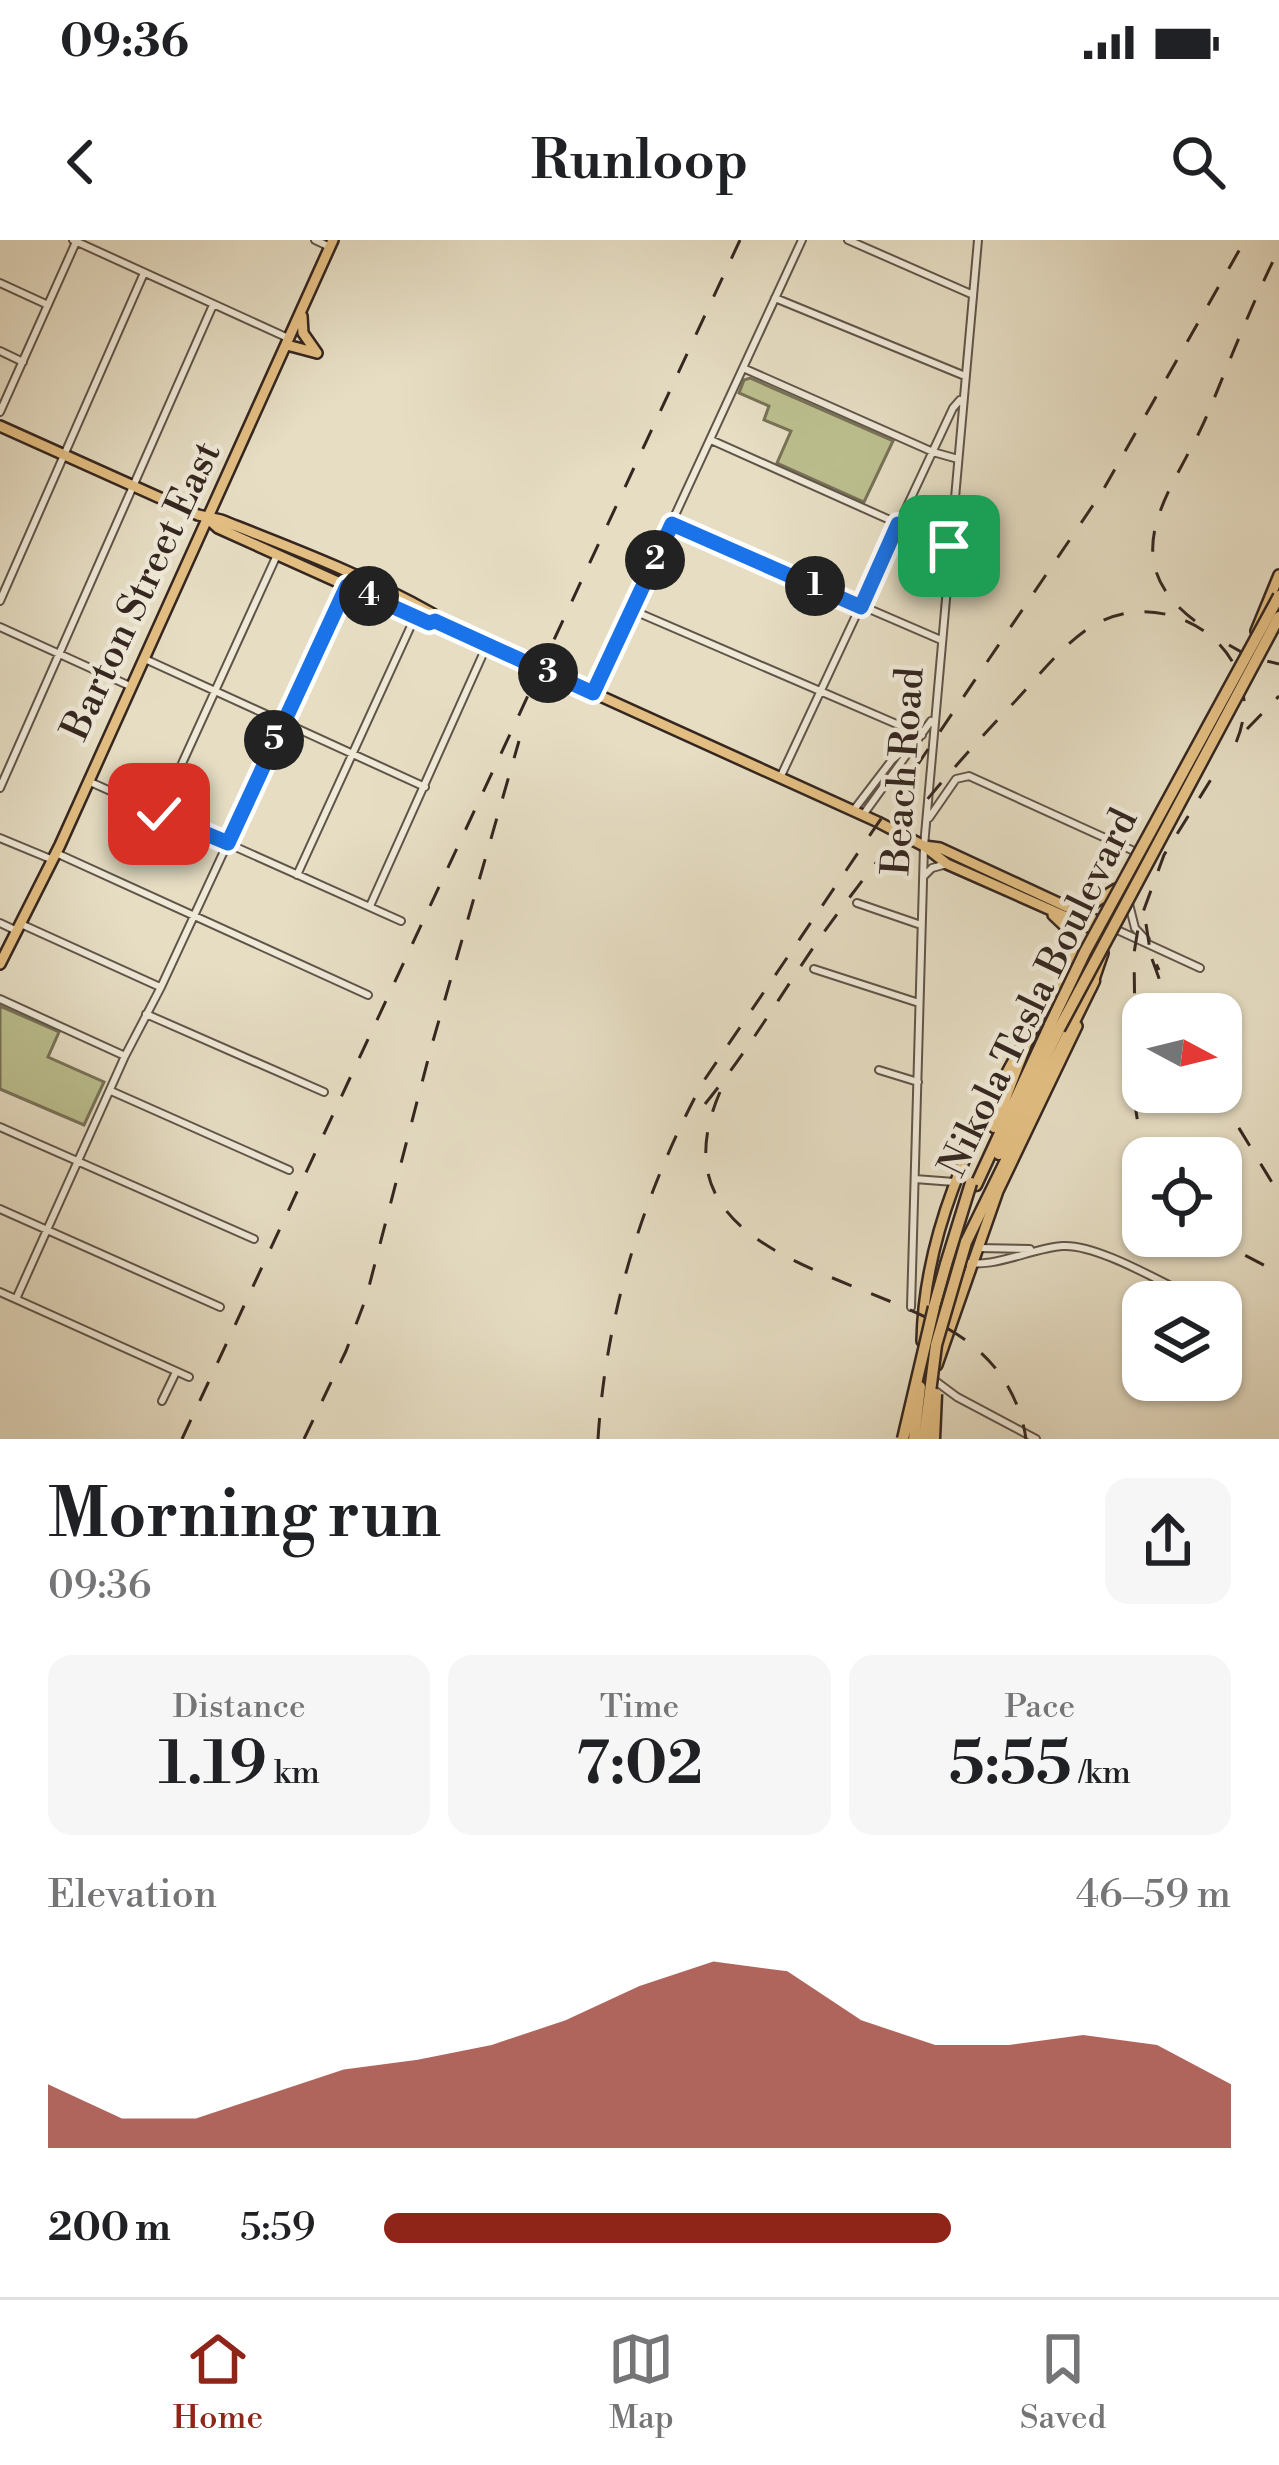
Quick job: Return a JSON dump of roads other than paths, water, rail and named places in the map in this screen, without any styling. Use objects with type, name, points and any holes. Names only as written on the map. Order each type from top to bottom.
[{"type":"highway","name":"Nikola Tesla Boulevard","points":[[919,1439],[936,1345],[971,1245],[980,1186],[1085,952],[1279,596]]},
{"type":"highway","name":"Nikola Tesla Boulevard","points":[[1054,1027],[1279,617]]},
{"type":"highway","points":[[980,1186],[1065,1046],[1094,981]]},
{"type":"highway","points":[[903,1439],[946,1264],[980,1186],[1034,1023]]},
{"type":"highway","points":[[934,1439],[939,1349],[949,1298]]},
{"type":"highway","points":[[919,1439],[934,1307]]},
{"type":"main road","name":"Barton Street East","points":[[0,964],[132,688],[332,243]]},
{"type":"main road","points":[[289,342],[317,353],[304,333],[302,313]]},
{"type":"main road","points":[[0,426],[277,555],[416,604],[433,614],[435,621]]},
{"type":"main road","points":[[208,519],[221,520],[350,580],[415,617],[435,621],[858,813],[924,846],[947,864],[1045,908],[1115,931]]},
{"type":"main road","points":[[921,1415],[971,1264],[971,1245],[1057,1073],[1115,931],[1140,854],[1246,655],[1279,575]]},
{"type":"main road","points":[[919,1439],[923,1317],[955,1182],[978,1124],[1034,1023],[1128,883],[1279,626]]},
{"type":"main road","points":[[924,846],[940,848],[1058,902],[1098,926]]},
{"type":"main road","points":[[1058,902],[1094,903],[1128,883]]},
{"type":"main road","points":[[1045,908],[1072,934],[1071,968]]},
{"type":"street","points":[[94,250],[99,240]]},
{"type":"street","points":[[315,240],[332,243]]},
{"type":"street","points":[[593,693],[802,240]]},
{"type":"street","points":[[848,240],[973,295]]},
{"type":"street","name":"Beach Road","points":[[911,1307],[924,846],[978,240]]},
{"type":"street","points":[[0,412],[74,241],[289,342]]},
{"type":"street","points":[[0,601],[144,273]]},
{"type":"street","points":[[0,283],[48,305]]},
{"type":"street","points":[[775,298],[965,376]]},
{"type":"street","points":[[0,788],[213,305]]},
{"type":"street","points":[[0,351],[23,362]]},
{"type":"street","points":[[743,368],[958,459]]},
{"type":"street","points":[[779,779],[953,408],[963,398]]},
{"type":"street","points":[[711,440],[949,546]]},
{"type":"street","points":[[672,524],[941,640]]},
{"type":"street","points":[[159,814],[277,555]]},
{"type":"street","points":[[16,1299],[350,580]]},
{"type":"street","points":[[632,610],[922,735]]},
{"type":"street","points":[[298,875],[415,617]]},
{"type":"street","points":[[0,627],[132,688]]},
{"type":"street","points":[[370,906],[483,654]]},
{"type":"street","points":[[145,659],[425,787]]},
{"type":"street","points":[[858,813],[892,760],[922,735],[935,714]]},
{"type":"street","points":[[927,820],[956,779],[969,776],[1140,854]]},
{"type":"street","points":[[88,781],[401,921]]},
{"type":"street","points":[[0,838],[54,857],[368,995]]},
{"type":"street","points":[[922,880],[932,868],[947,864]]},
{"type":"street","points":[[1128,883],[1132,920],[1153,946]]},
{"type":"street","points":[[857,903],[921,925]]},
{"type":"street","points":[[0,923],[161,987]]},
{"type":"street","points":[[1115,931],[1200,968]]},
{"type":"street","points":[[814,969],[919,1004]]},
{"type":"street","points":[[0,999],[125,1056]]},
{"type":"street","points":[[146,1014],[324,1092]]},
{"type":"street","points":[[879,1070],[918,1082]]},
{"type":"street","points":[[110,1091],[289,1169]]},
{"type":"street","points":[[0,1127],[254,1239]]},
{"type":"street","points":[[915,1179],[955,1182]]},
{"type":"street","points":[[0,1209],[220,1307]]},
{"type":"street","points":[[938,1245],[1034,1250]]},
{"type":"street","points":[[938,1245],[952,1258],[971,1264],[1077,1246],[1159,1281]]},
{"type":"street","points":[[0,1292],[188,1377]]},
{"type":"street","points":[[922,1371],[1000,1423],[1036,1439]]},
{"type":"street","points":[[162,1401],[176,1372]]},
{"type":"railway","points":[[182,1439],[740,240]]},
{"type":"railway","points":[[598,1439],[609,1346],[631,1255],[662,1167],[703,1082],[1102,492],[1245,240]]},
{"type":"railway","points":[[1195,621],[1169,596],[1156,571],[1153,545],[1158,519],[1279,249]]},
{"type":"railway","points":[[705,1104],[888,847],[979,740],[1086,630],[1117,615],[1148,612],[1179,618],[1206,633],[1228,654],[1241,681],[1244,713],[1234,747]]},
{"type":"railway","points":[[1229,645],[1250,657],[1279,664]]},
{"type":"railway","points":[[1247,729],[1279,696]]},
{"type":"railway","points":[[304,1439],[366,1298],[519,741]]},
{"type":"railway","points":[[1142,1137],[1136,1111],[1134,953],[1139,923],[1164,855],[1215,773]]},
{"type":"railway","points":[[1146,924],[1159,970]]},
{"type":"railway","points":[[1152,959],[1164,993]]},
{"type":"railway","points":[[720,1092],[706,1150],[716,1196],[746,1230],[789,1258],[940,1324],[979,1351],[1010,1391],[1026,1439]]},
{"type":"railway","points":[[1230,1113],[1279,1194]]},
{"type":"railway","points":[[1242,1254],[1279,1273]]}]
